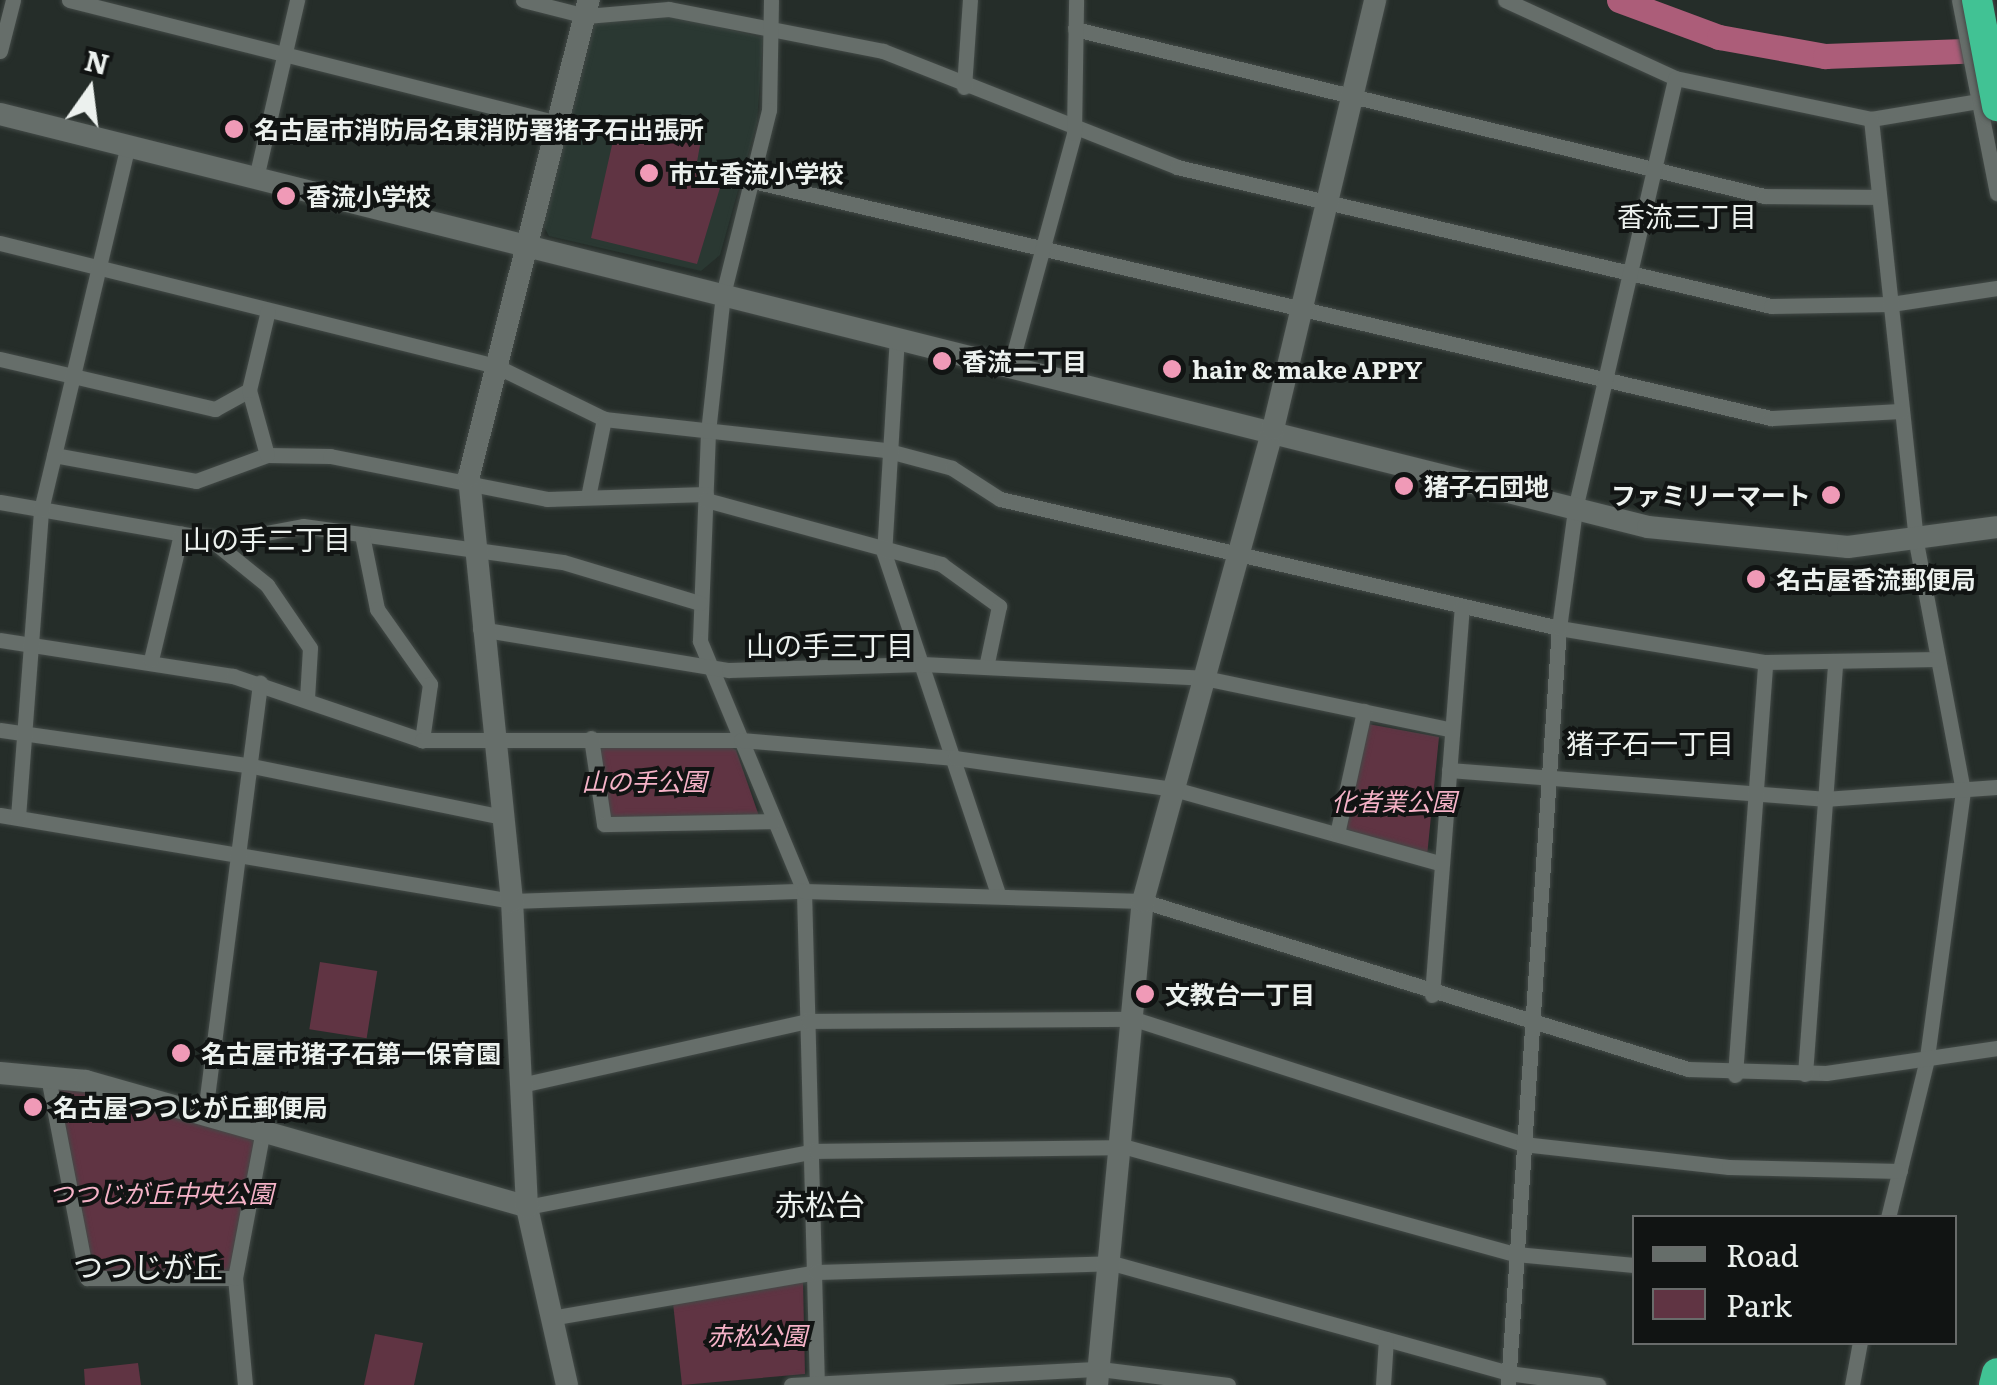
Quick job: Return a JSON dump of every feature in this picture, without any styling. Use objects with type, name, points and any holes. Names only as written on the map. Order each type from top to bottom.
[{"type":"highway","points":[[1966,4],[1985,97]]},
{"type":"highway","points":[[1994,1385],[1997,1374]]},
{"type":"street","points":[[0,51],[13,0]]},
{"type":"street","points":[[69,0],[558,123]]},
{"type":"street","points":[[256,178],[297,0]]},
{"type":"street","points":[[523,0],[588,8],[669,9],[882,50],[1074,134],[1327,202],[1771,306],[1891,304],[1997,288]]},
{"type":"street","points":[[770,0],[774,28],[753,181],[723,294],[708,432],[700,604],[712,668],[804,891],[816,1151],[817,1382]]},
{"type":"street","points":[[964,87],[970,0]]},
{"type":"street","points":[[1011,364],[1037,250],[1074,134],[1076,0]]},
{"type":"street","points":[[1098,1377],[1126,1147],[1143,902],[1273,429],[1375,0]]},
{"type":"street","points":[[1504,0],[1675,78],[1871,119],[1997,98]]},
{"type":"street","points":[[567,1385],[527,1207],[512,900],[480,629],[470,486],[496,366],[588,8]]},
{"type":"street","points":[[1074,28],[1764,196],[1879,196]]},
{"type":"street","points":[[1508,1379],[1559,628],[1575,509],[1675,78]]},
{"type":"street","points":[[1985,97],[1997,193]]},
{"type":"street","points":[[0,114],[1273,429],[1575,509],[1724,540],[1916,542],[1997,527]]},
{"type":"street","points":[[1871,119],[1916,542],[1963,791],[1927,1059],[1889,1215]]},
{"type":"street","points":[[18,817],[41,510],[128,146]]},
{"type":"street","points":[[753,181],[1771,418],[1902,412]]},
{"type":"street","points":[[0,243],[496,366],[604,420],[885,450],[952,468],[1000,499],[1559,628],[1765,662],[1938,659]]},
{"type":"street","points":[[267,455],[250,390],[268,310]]},
{"type":"street","points":[[897,336],[885,450],[884,553],[998,894]]},
{"type":"street","points":[[0,358],[215,409],[250,390]]},
{"type":"street","points":[[589,492],[604,420]]},
{"type":"street","points":[[54,455],[196,481],[267,455],[330,456],[546,499],[589,492],[706,497],[796,518],[884,553],[941,564],[998,606],[986,667]]},
{"type":"street","points":[[0,502],[209,538],[303,526],[475,553],[563,562],[700,604]]},
{"type":"street","points":[[151,660],[181,534]]},
{"type":"street","points":[[362,535],[377,609],[430,684],[422,740]]},
{"type":"street","points":[[209,538],[268,585],[310,648],[307,698]]},
{"type":"street","points":[[1432,995],[1462,606]]},
{"type":"street","points":[[480,629],[712,668],[922,664],[1204,678],[1452,730]]},
{"type":"street","points":[[0,640],[151,660],[260,683],[422,740],[741,740],[955,758],[1174,788],[1442,864]]},
{"type":"street","points":[[1806,1074],[1835,661]]},
{"type":"street","points":[[1735,1074],[1765,662]]},
{"type":"street","points":[[204,1113],[243,855],[260,683]]},
{"type":"street","points":[[1336,834],[1364,712]]},
{"type":"street","points":[[0,730],[252,766],[502,817]]},
{"type":"street","points":[[591,738],[604,824],[774,821]]},
{"type":"street","points":[[1449,770],[1755,796],[1824,798],[1997,787]]},
{"type":"street","points":[[0,814],[512,900],[804,891],[998,894],[1143,902],[1531,1027],[1735,1074],[1806,1074],[1997,1048]]},
{"type":"street","points":[[521,1085],[808,1021],[1134,1019],[1523,1144],[1730,1167],[1900,1171]]},
{"type":"street","points":[[0,1073],[48,1077],[204,1113],[527,1207],[816,1151],[1126,1147],[1516,1254],[1632,1265]]},
{"type":"street","points":[[48,1077],[87,1278],[234,1278]]},
{"type":"street","points":[[245,1385],[234,1278],[263,1130]]},
{"type":"street","points":[[550,1318],[816,1272],[1112,1263],[1386,1339],[1508,1379],[1598,1385]]},
{"type":"street","points":[[1383,1385],[1386,1339]]},
{"type":"street","points":[[1852,1385],[1859,1345]]},
{"type":"street","points":[[791,1385],[1098,1377],[1228,1385]]},
{"type":"shaded area","name":"市立香流小学校","points":[[673,15],[763,38],[757,122],[720,255],[701,271],[549,236],[543,225],[595,21]]},
{"type":"green space","points":[[617,123],[702,134],[697,162],[726,168],[697,264],[591,238]]},
{"type":"green space","name":"化者業公園","points":[[1368,724],[1439,737],[1427,856],[1346,829]]},
{"type":"green space","name":"山の手公園","points":[[725,744],[736,750],[759,816],[609,817],[600,747]]},
{"type":"green space","points":[[320,962],[377,971],[367,1038],[309,1029]]},
{"type":"green space","name":"つつじが丘中央公園","points":[[48,1077],[263,1130],[235,1278],[87,1278]]},
{"type":"green space","name":"赤松公園","points":[[803,1279],[805,1374],[682,1385],[673,1303]]},
{"type":"green space","points":[[375,1334],[423,1343],[414,1385],[364,1385]]},
{"type":"green space","points":[[138,1363],[141,1385],[85,1385],[84,1369]]},
{"type":"waterway","points":[[1619,0],[1719,37],[1825,56],[1992,50]]},
{"type":"place","name":"名古屋市消防局名東消防署猪子石出張所","points":[[234,129]]},
{"type":"place","name":"市立香流小学校","points":[[649,173]]},
{"type":"place","name":"香流小学校","points":[[286,196]]},
{"type":"place","name":"香流二丁目","points":[[942,361]]},
{"type":"place","name":"hair & make APPY","points":[[1172,369]]},
{"type":"place","name":"猪子石団地","points":[[1404,486]]},
{"type":"place","name":"ファミリーマート","points":[[1831,495]]},
{"type":"place","name":"名古屋香流郵便局","points":[[1756,579]]},
{"type":"place","name":"文教台一丁目","points":[[1145,994]]},
{"type":"place","name":"名古屋市猪子石第一保育園","points":[[181,1053]]},
{"type":"place","name":"名古屋つつじが丘郵便局","points":[[33,1107]]},
{"type":"district","name":"香流三丁目","points":[[1687,215]]},
{"type":"district","name":"山の手二丁目","points":[[267,538]]},
{"type":"district","name":"山の手三丁目","points":[[830,644]]},
{"type":"district","name":"猪子石一丁目","points":[[1650,742]]},
{"type":"district","name":"赤松台","points":[[820,1203]]},
{"type":"district","name":"つつじが丘","points":[[148,1265]]}]
